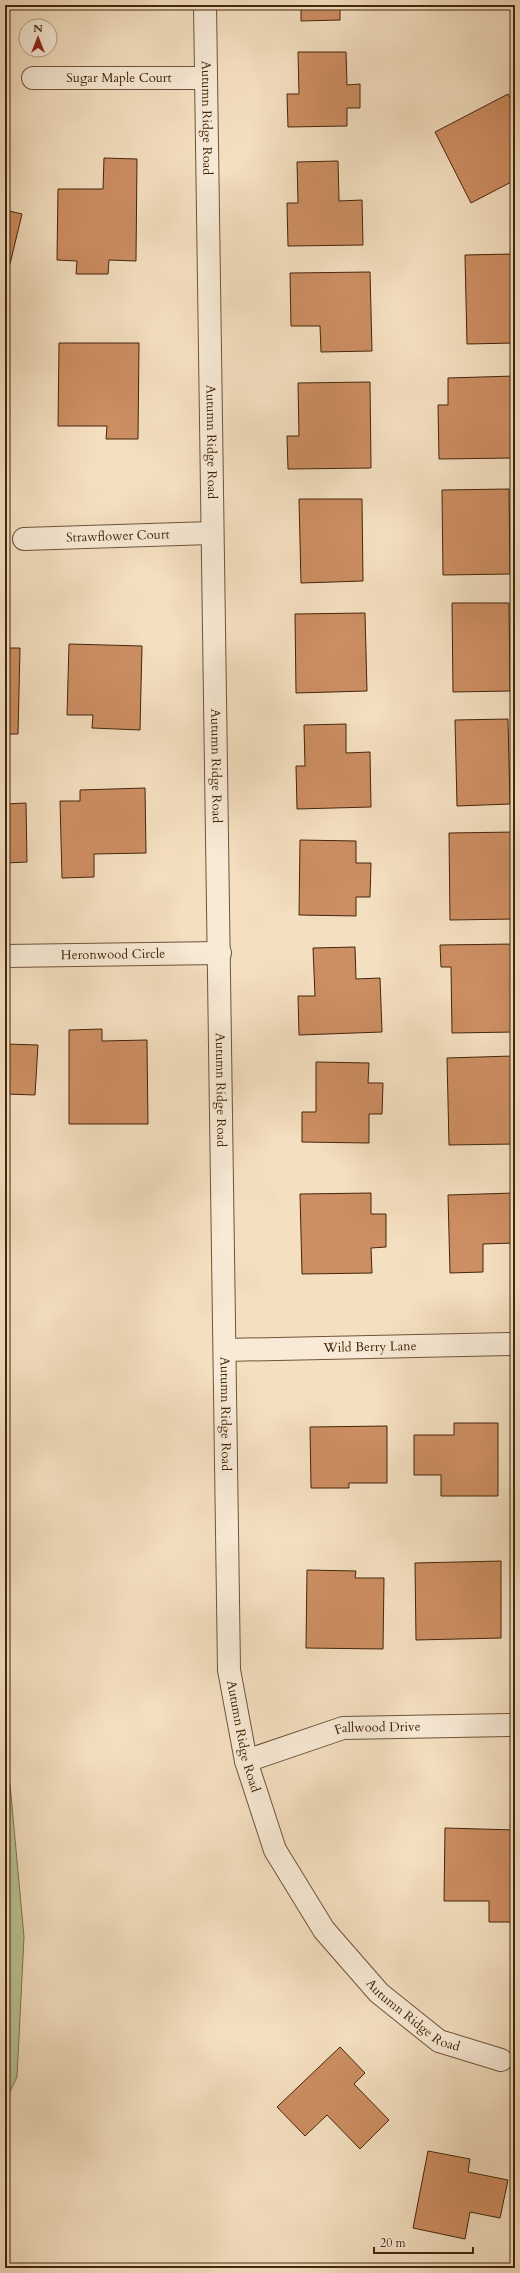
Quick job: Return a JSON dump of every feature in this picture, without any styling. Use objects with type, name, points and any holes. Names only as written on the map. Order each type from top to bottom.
[{"type":"street","name":"Autumn Ridge Road","points":[[205,5],[211,533],[220,953],[229,1670],[246,1761],[275,1850],[324,1930],[379,1993],[439,2041],[502,2060]]},
{"type":"street","name":"Sugar Maple Court","points":[[33,78],[206,78]]},
{"type":"street","name":"Strawflower Court","points":[[24,539],[211,533]]},
{"type":"street","name":"Heronwood Circle","points":[[5,956],[220,953]]},
{"type":"street","name":"Wild Berry Lane","points":[[225,1350],[515,1344]]},
{"type":"street","name":"Fallwood Drive","points":[[246,1761],[343,1728],[515,1725]]},
{"type":"green space","points":[[5,1767],[10,1784],[24,1937],[17,2077],[5,2102]]},
{"type":"building","points":[[301,5],[340,5],[340,20],[301,21]]},
{"type":"building","points":[[298,52],[346,52],[347,85],[360,84],[360,108],[347,108],[347,126],[288,127],[287,94],[299,94]]},
{"type":"building","points":[[508,94],[515,107],[515,180],[471,203],[435,132]]},
{"type":"building","points":[[104,158],[137,159],[136,261],[109,260],[108,274],[76,274],[77,261],[57,260],[58,189],[103,189]]},
{"type":"building","points":[[338,161],[339,201],[362,200],[363,245],[288,246],[287,203],[298,203],[297,162]]},
{"type":"building","points":[[5,210],[22,214],[10,264],[5,263]]},
{"type":"building","points":[[515,254],[515,343],[467,344],[465,255]]},
{"type":"building","points":[[370,272],[372,351],[321,352],[320,326],[291,326],[290,273]]},
{"type":"building","points":[[59,343],[139,343],[138,439],[106,439],[107,426],[58,426]]},
{"type":"building","points":[[515,376],[515,458],[439,459],[438,405],[448,405],[448,378]]},
{"type":"building","points":[[370,382],[371,468],[288,469],[287,436],[299,436],[298,383]]},
{"type":"building","points":[[5,401],[10,411],[5,413]]},
{"type":"building","points":[[509,489],[510,574],[443,575],[442,490]]},
{"type":"building","points":[[299,499],[362,499],[363,581],[301,583]]},
{"type":"building","points":[[452,603],[509,603],[510,691],[453,692]]},
{"type":"building","points":[[365,613],[367,691],[296,693],[295,614]]},
{"type":"building","points":[[69,644],[142,646],[140,730],[92,728],[93,715],[67,715]]},
{"type":"building","points":[[5,648],[20,648],[18,734],[5,734]]},
{"type":"building","points":[[508,719],[510,804],[457,806],[455,720]]},
{"type":"building","points":[[346,724],[346,753],[370,752],[371,807],[297,809],[296,766],[305,766],[304,725]]},
{"type":"building","points":[[145,788],[146,853],[94,854],[94,877],[62,878],[60,801],[80,801],[80,790]]},
{"type":"building","points":[[26,803],[27,862],[5,863],[5,804]]},
{"type":"building","points":[[515,832],[515,919],[450,920],[449,833]]},
{"type":"building","points":[[300,840],[356,841],[356,863],[371,863],[370,897],[356,897],[356,916],[299,915]]},
{"type":"building","points":[[515,944],[515,1032],[452,1033],[451,967],[441,967],[440,945]]},
{"type":"building","points":[[355,947],[356,979],[380,978],[382,1032],[299,1035],[298,996],[315,996],[313,948]]},
{"type":"building","points":[[102,1029],[102,1041],[147,1040],[148,1124],[69,1124],[69,1030]]},
{"type":"building","points":[[5,1044],[38,1045],[35,1095],[6,1094],[5,1113]]},
{"type":"building","points":[[513,1056],[515,1144],[449,1145],[447,1058]]},
{"type":"building","points":[[316,1062],[369,1063],[368,1083],[383,1083],[382,1114],[369,1114],[369,1143],[302,1142],[302,1112],[316,1112]]},
{"type":"building","points":[[371,1193],[371,1214],[386,1214],[386,1247],[371,1248],[372,1273],[302,1274],[300,1194]]},
{"type":"building","points":[[515,1193],[515,1243],[483,1244],[483,1272],[450,1273],[448,1195]]},
{"type":"building","points":[[454,1423],[498,1423],[498,1496],[441,1496],[441,1475],[414,1475],[414,1435],[454,1435]]},
{"type":"building","points":[[387,1426],[387,1483],[349,1483],[349,1488],[311,1488],[310,1427]]},
{"type":"building","points":[[501,1561],[501,1638],[416,1640],[415,1563]]},
{"type":"building","points":[[307,1570],[356,1571],[355,1578],[384,1578],[383,1649],[306,1648]]},
{"type":"building","points":[[445,1828],[515,1830],[515,1922],[489,1922],[489,1901],[444,1901]]},
{"type":"building","points":[[340,2047],[365,2073],[354,2084],[389,2120],[360,2149],[327,2115],[305,2136],[277,2107]]},
{"type":"building","points":[[428,2151],[470,2159],[468,2172],[508,2180],[500,2218],[470,2212],[465,2239],[413,2228]]}]
